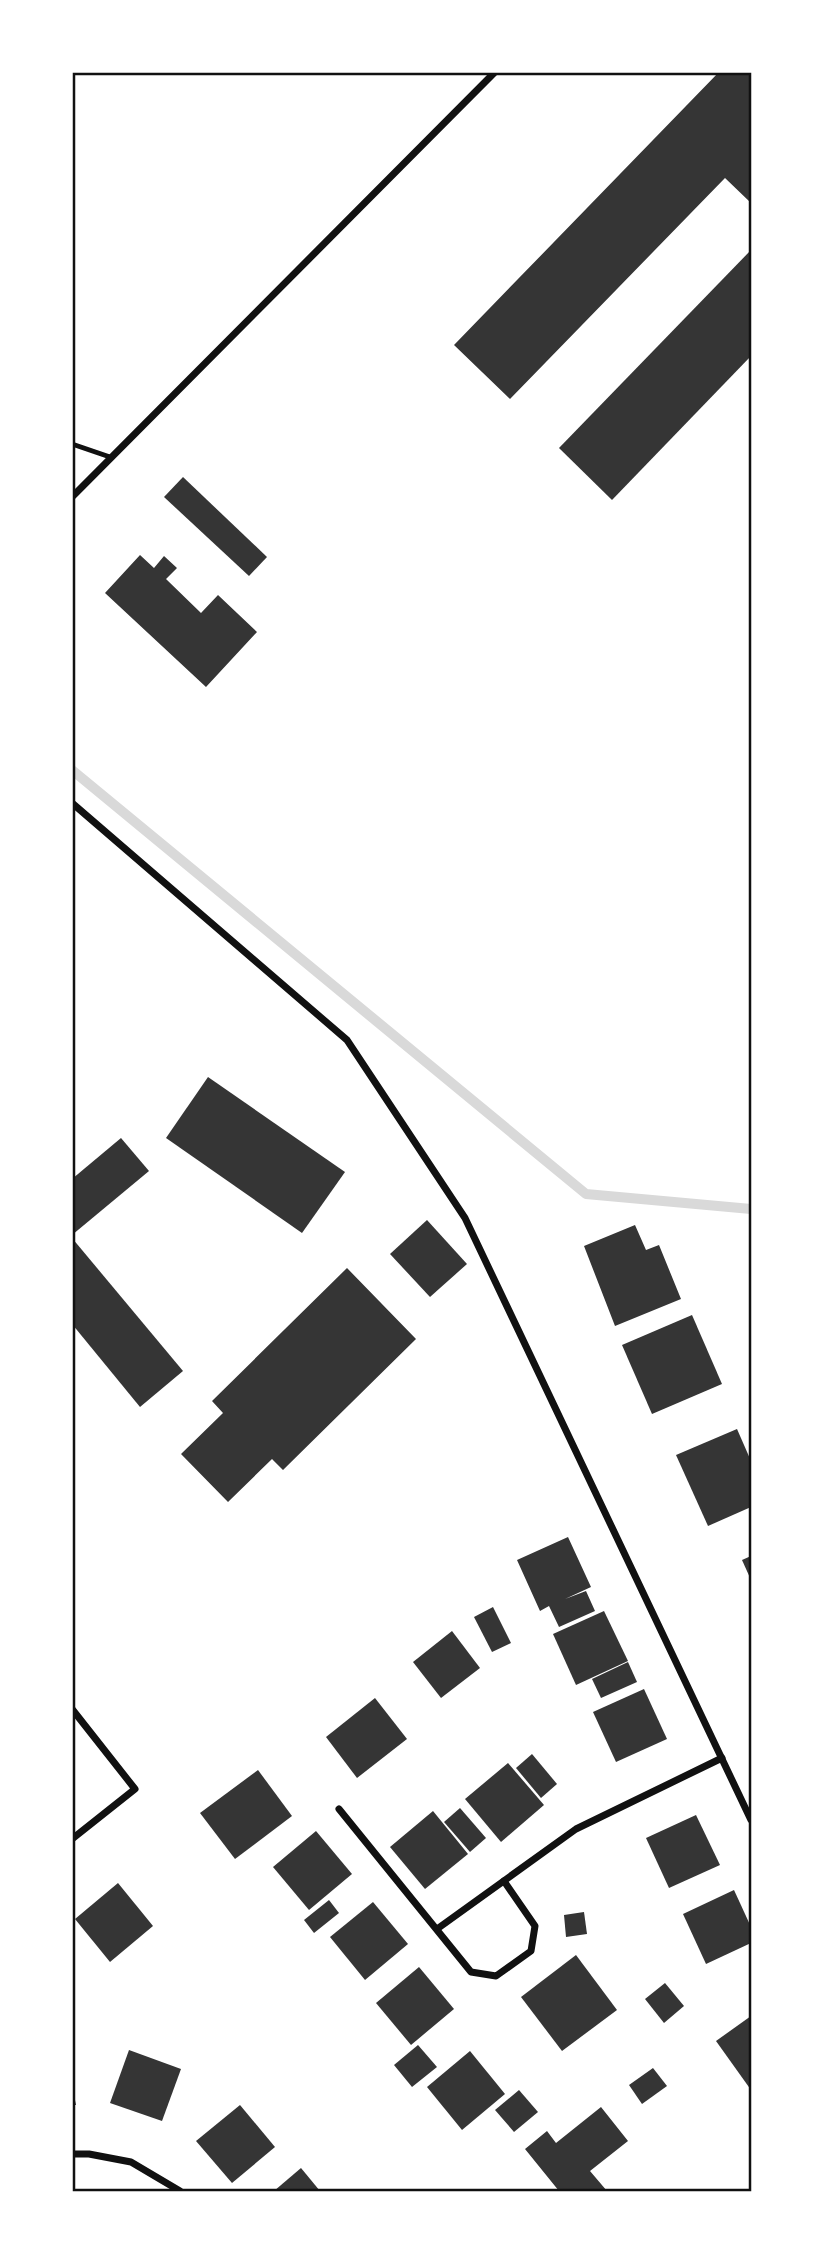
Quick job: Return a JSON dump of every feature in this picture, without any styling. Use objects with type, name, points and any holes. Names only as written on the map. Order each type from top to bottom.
[{"type":"street","points":[[72,497],[495,72]]},
{"type":"street","points":[[72,803],[347,1040],[465,1218],[751,1820]]},
{"type":"street","points":[[72,1709],[135,1790],[72,1839]]},
{"type":"street","points":[[437,1929],[576,1829],[722,1758]]},
{"type":"street","points":[[339,1809],[471,1972],[496,1976],[531,1951],[535,1926],[503,1881]]},
{"type":"street","points":[[72,2154],[89,2154],[131,2162],[180,2191]]},
{"type":"lane","points":[[72,444],[110,457]]},
{"type":"building","points":[[719,72],[751,72],[751,203],[725,178],[510,399],[454,345]]},
{"type":"building","points":[[751,250],[751,356],[612,500],[559,448]]},
{"type":"building","points":[[183,477],[267,557],[249,576],[164,497]]},
{"type":"building","points":[[140,555],[154,568],[164,556],[177,568],[166,579],[201,613],[218,595],[257,632],[206,687],[105,593]]},
{"type":"building","points":[[208,1077],[345,1172],[302,1233],[166,1138]]},
{"type":"building","points":[[121,1138],[149,1171],[72,1235],[72,1179]]},
{"type":"building","points":[[427,1220],[467,1264],[430,1297],[390,1254]]},
{"type":"building","points":[[635,1225],[646,1250],[659,1245],[681,1299],[615,1326],[584,1246]]},
{"type":"building","points":[[72,1238],[183,1371],[140,1407],[72,1324]]},
{"type":"building","points":[[347,1268],[416,1339],[283,1470],[272,1459],[228,1502],[181,1454],[223,1413],[212,1401]]},
{"type":"building","points":[[692,1315],[722,1384],[652,1414],[622,1345]]},
{"type":"building","points":[[737,1429],[751,1461],[751,1507],[708,1526],[676,1455]]},
{"type":"building","points":[[568,1537],[591,1587],[565,1599],[586,1591],[595,1611],[559,1627],[549,1606],[540,1611],[517,1560]]},
{"type":"building","points":[[751,1556],[751,1580],[742,1560]]},
{"type":"building","points":[[493,1607],[511,1643],[492,1652],[474,1617]]},
{"type":"building","points":[[604,1611],[628,1661],[576,1685],[553,1634]]},
{"type":"building","points":[[452,1631],[480,1668],[441,1698],[413,1662]]},
{"type":"building","points":[[628,1662],[637,1682],[601,1698],[592,1679]]},
{"type":"building","points":[[644,1689],[667,1739],[616,1762],[593,1712]]},
{"type":"building","points":[[375,1698],[407,1739],[357,1778],[326,1737]]},
{"type":"building","points":[[532,1754],[557,1784],[541,1798],[516,1768]]},
{"type":"building","points":[[508,1763],[544,1805],[501,1842],[465,1799]]},
{"type":"building","points":[[258,1770],[292,1816],[235,1859],[200,1813]]},
{"type":"building","points":[[460,1808],[486,1838],[470,1852],[444,1822]]},
{"type":"building","points":[[433,1811],[468,1854],[425,1889],[390,1847]]},
{"type":"building","points":[[696,1815],[720,1865],[669,1888],[646,1838]]},
{"type":"building","points":[[316,1831],[352,1874],[309,1910],[273,1867]]},
{"type":"building","points":[[118,1883],[153,1926],[110,1962],[75,1919]]},
{"type":"building","points":[[734,1890],[751,1927],[751,1943],[706,1964],[683,1914]]},
{"type":"building","points":[[329,1900],[339,1913],[314,1933],[304,1920]]},
{"type":"building","points":[[373,1902],[408,1944],[365,1980],[330,1937]]},
{"type":"building","points":[[584,1912],[587,1934],[566,1937],[564,1915]]},
{"type":"building","points":[[576,1955],[617,2010],[562,2051],[521,1997]]},
{"type":"building","points":[[419,1967],[454,2009],[411,2045],[376,2003]]},
{"type":"building","points":[[665,1983],[684,2006],[664,2023],[645,1999]]},
{"type":"building","points":[[751,2016],[751,2090],[716,2041]]},
{"type":"building","points":[[418,2045],[437,2067],[412,2087],[394,2065]]},
{"type":"building","points":[[129,2050],[181,2069],[162,2121],[110,2103]]},
{"type":"building","points":[[470,2051],[505,2094],[462,2130],[427,2087]]},
{"type":"building","points":[[653,2068],[667,2086],[642,2104],[629,2085]]},
{"type":"building","points":[[72,2085],[76,2105],[72,2105]]},
{"type":"building","points":[[519,2090],[538,2112],[514,2132],[495,2110]]},
{"type":"building","points":[[240,2105],[275,2147],[232,2183],[196,2141]]},
{"type":"building","points":[[601,2107],[628,2141],[590,2171],[607,2191],[559,2191],[525,2149],[547,2131],[556,2143]]},
{"type":"building","points":[[301,2168],[320,2191],[274,2191]]},
{"type":"waterway","points":[[72,770],[586,1194],[751,1209]]}]
